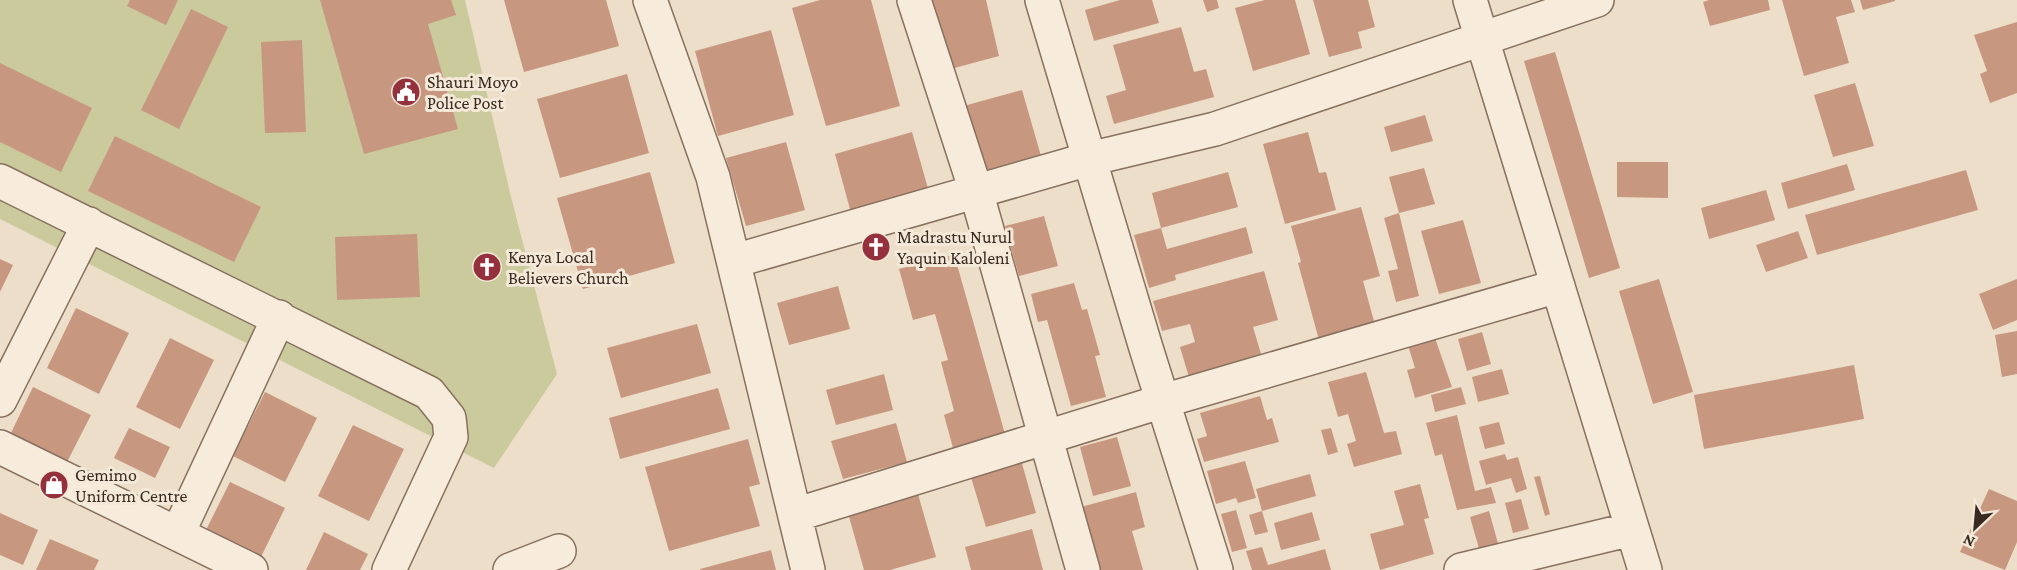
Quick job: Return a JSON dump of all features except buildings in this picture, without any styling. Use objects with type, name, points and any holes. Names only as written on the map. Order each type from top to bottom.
[{"type":"street","points":[[650,0],[713,177],[808,570]]},
{"type":"street","points":[[914,0],[976,191],[1083,570]]},
{"type":"street","points":[[1042,0],[1216,570]]},
{"type":"street","points":[[1470,0],[1645,570]]},
{"type":"street","points":[[734,261],[1089,159],[1215,129],[1597,0]]},
{"type":"street","points":[[0,181],[429,393],[448,418],[451,437],[389,570]]},
{"type":"street","points":[[0,400],[89,224]]},
{"type":"street","points":[[795,515],[1163,401],[1558,286]]},
{"type":"street","points":[[178,533],[279,318]]},
{"type":"street","points":[[0,447],[251,570]]},
{"type":"street","points":[[1461,570],[1632,529]]},
{"type":"street","points":[[510,570],[559,551]]},
{"type":"green space","points":[[0,0],[465,0],[511,197],[557,374],[494,468],[0,219]]},
{"type":"place","name":"Shauri Moyo Police Post","points":[[406,92]]},
{"type":"place","name":"Madrastu Nurul Yaquin Kaloleni","points":[[876,247]]},
{"type":"place","name":"Kenya Local Believers Church","points":[[487,267]]},
{"type":"place","name":"Gemimo Uniform Centre","points":[[54,485]]}]
